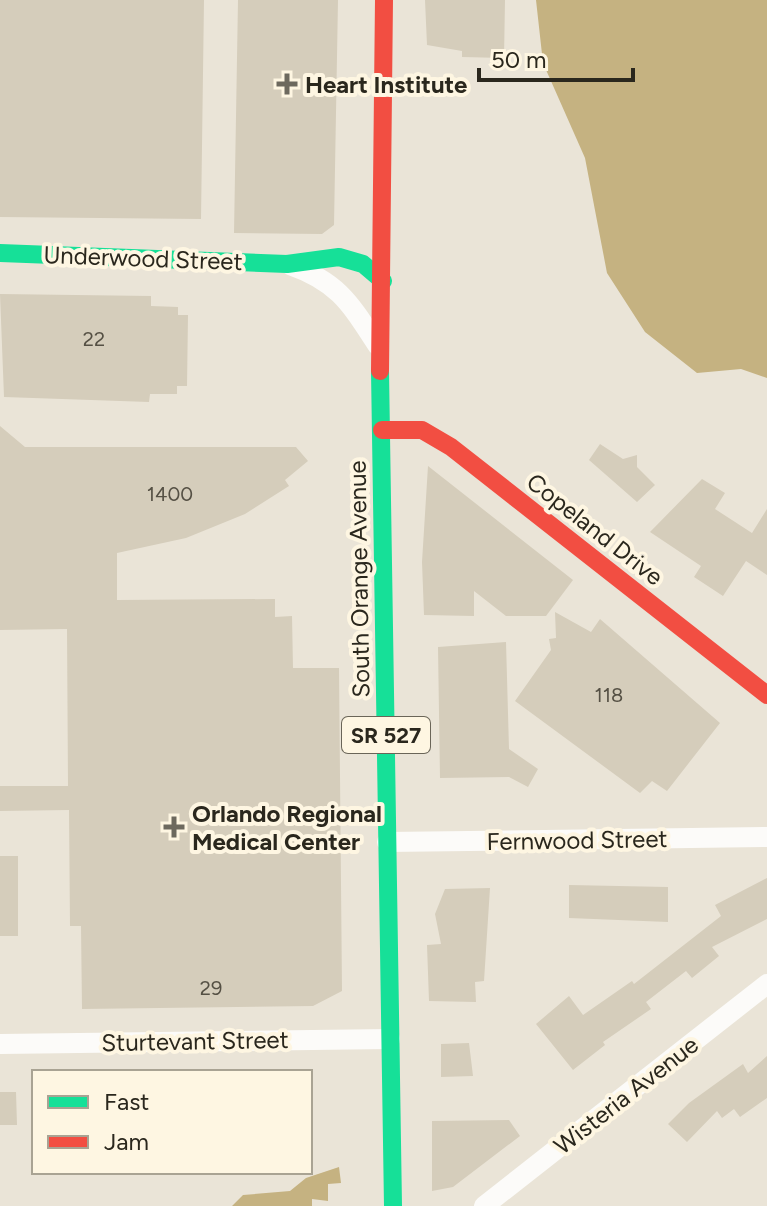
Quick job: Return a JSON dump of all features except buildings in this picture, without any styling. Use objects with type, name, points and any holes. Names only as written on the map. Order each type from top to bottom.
[{"type":"main road","name":"South Orange Avenue","points":[[384,0],[380,350],[393,1206]]},
{"type":"main road","name":"Underwood Street","points":[[0,253],[287,264],[339,257],[363,264],[383,281]]},
{"type":"main road","name":"Copeland Drive","points":[[382,430],[422,430],[451,447],[767,695]]},
{"type":"street","name":"Underwood Street","points":[[287,264],[314,273],[339,290],[380,350]]},
{"type":"street","name":"Fernwood Street","points":[[387,842],[767,837]]},
{"type":"street","name":"Wisteria Avenue","points":[[484,1206],[767,984]]},
{"type":"street","name":"Sturtevant Street","points":[[0,1044],[390,1039]]},
{"type":"shaded area","points":[[536,0],[767,0],[767,378],[741,369],[697,373],[645,332],[607,273],[585,158],[543,63]]},
{"type":"shaded area","points":[[339,1167],[341,1183],[328,1184],[328,1201],[312,1199],[312,1206],[232,1206],[243,1195],[290,1191],[306,1178]]},
{"type":"traffic: fast","points":[[0,253],[287,264],[339,257],[363,264],[383,281]]},
{"type":"traffic: fast","points":[[380,371],[393,1206]]},
{"type":"traffic: jam","points":[[380,371],[384,0]]},
{"type":"traffic: jam","points":[[382,430],[422,430],[451,447],[767,695]]},
{"type":"place","name":"Heart Institute","points":[[287,84]]},
{"type":"place","name":"Orlando Regional Medical Center","points":[[174,827]]}]
